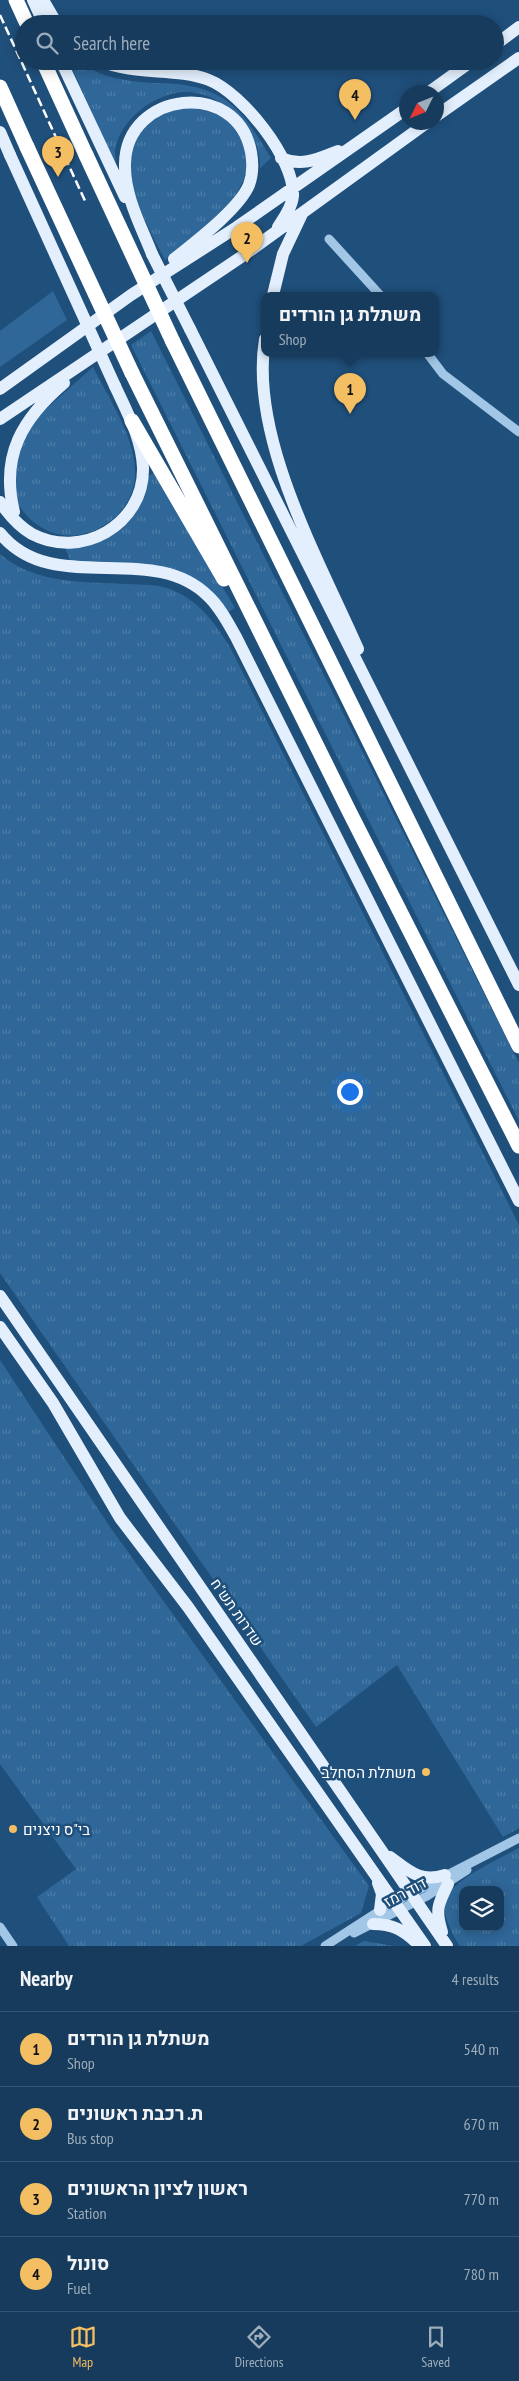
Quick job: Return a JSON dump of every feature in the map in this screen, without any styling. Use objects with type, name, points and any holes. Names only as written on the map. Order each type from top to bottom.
[{"type":"highway","points":[[16,0],[22,15]]},
{"type":"highway","points":[[47,70],[172,342],[519,1046]]},
{"type":"highway","points":[[0,87],[132,373],[280,673],[519,1146]]},
{"type":"highway","points":[[132,421],[179,504],[280,673]]},
{"type":"main road","points":[[34,0],[40,15]]},
{"type":"main road","points":[[43,0],[52,15]]},
{"type":"main road","points":[[504,39],[519,28]]},
{"type":"main road","points":[[504,68],[519,58]]},
{"type":"main road","points":[[65,70],[152,254],[519,985]]},
{"type":"main road","points":[[138,70],[195,77],[221,86],[252,113],[281,158],[292,189],[291,205],[273,234]]},
{"type":"main road","points":[[439,85],[460,70]]},
{"type":"main road","points":[[444,110],[502,70]]},
{"type":"main road","points":[[131,295],[204,234],[235,204],[248,187],[252,172],[250,146],[238,124],[218,108],[205,103],[187,102],[162,108],[138,125],[130,140],[125,163],[127,184],[152,254]]},
{"type":"main road","points":[[0,389],[131,295],[292,189],[399,114]]},
{"type":"main road","points":[[0,419],[273,234],[417,130]]},
{"type":"main road","points":[[0,132],[132,421],[139,443],[143,468],[140,490],[132,509],[117,525],[98,537],[73,543],[53,542],[33,534],[19,525],[0,502]]},
{"type":"main road","points":[[281,158],[295,163],[311,162],[363,141]]},
{"type":"main road","points":[[274,292],[283,254],[303,212]]},
{"type":"main road","points":[[53,542],[32,531],[12,510],[3,482],[3,454],[9,441],[30,415],[105,347]]},
{"type":"main road","points":[[264,357],[263,381],[265,407],[274,446],[285,478],[423,795]]},
{"type":"main road","points":[[0,384],[26,371]]},
{"type":"main road","points":[[0,533],[19,551],[31,558],[60,566],[139,570],[176,576],[198,588],[215,603],[241,646],[519,1201]]},
{"type":"main road","name":"שדרות תש\"ח","points":[[0,1296],[447,1946]]},
{"type":"main road","points":[[0,1327],[53,1403],[120,1518],[188,1607],[425,1946]]},
{"type":"main road","points":[[382,1852],[417,1876],[447,1880],[438,1903],[438,1919],[447,1946]]},
{"type":"main road","points":[[374,1873],[382,1894],[380,1910]]},
{"type":"main road","points":[[373,1924],[386,1924],[403,1930],[420,1946]]},
{"type":"street","points":[[329,239],[377,292]]},
{"type":"street","points":[[431,357],[443,374],[519,432]]},
{"type":"street","name":"דוד רמז","points":[[334,1941],[373,1924],[397,1906],[447,1880],[519,1838]]},
{"type":"street","name":"דוד רמז","points":[[325,1946],[380,1910],[397,1906]]},
{"type":"street","points":[[0,1927],[13,1946]]},
{"type":"green space","points":[[73,70],[94,70],[115,78],[140,82],[184,85],[215,94],[227,101],[246,120],[271,158],[260,168],[259,155],[250,132],[226,106],[205,95],[183,92],[172,94],[150,103],[131,119],[123,129],[118,140],[115,151],[116,167]]},
{"type":"green space","points":[[188,107],[218,115],[230,124],[240,138],[246,157],[245,175],[238,192],[226,208],[165,260],[148,227],[134,189],[130,170],[132,152],[139,135],[157,117]]},
{"type":"green space","points":[[53,291],[67,320],[0,367],[0,331]]},
{"type":"green space","points":[[151,331],[519,1063],[519,1121],[131,345]]},
{"type":"green space","points":[[93,367],[119,416],[130,442],[135,469],[134,486],[127,502],[117,515],[104,525],[89,532],[73,536],[56,534],[31,520],[11,493],[24,432],[46,409]]},
{"type":"green space","points":[[154,473],[235,608],[228,612],[162,567],[143,564],[71,562],[65,548],[98,540],[122,529],[137,509],[148,476]]},
{"type":"green space","points":[[0,554],[13,564],[28,571],[61,580],[165,587],[190,600],[213,622],[231,649],[519,1225],[519,1828],[503,1837],[397,1665],[316,1727],[0,1273]]},
{"type":"green space","points":[[0,1360],[110,1527],[369,1886],[361,1913],[301,1946],[69,1946],[37,1897],[76,1869],[0,1764]]},
{"type":"green space","points":[[519,1848],[519,1946],[460,1946],[451,1931],[444,1907],[449,1894],[466,1878]]},
{"type":"green space","points":[[364,1941],[394,1946],[355,1946]]},
{"type":"railway","points":[[0,15],[15,48]]},
{"type":"railway","points":[[25,70],[86,203]]},
{"type":"place","name":"סונול","points":[[355,120]]},
{"type":"place","name":"ראשון לציון הראשונים","points":[[58,177]]},
{"type":"place","name":"ת. רכבת ראשונים","points":[[247,263]]},
{"type":"place","name":"משתלת גן הורדים","points":[[350,414]]},
{"type":"place","name":"משתלת הסחלב","points":[[426,1772]]},
{"type":"place","name":"בי\"ס ניצנים","points":[[13,1829]]}]
